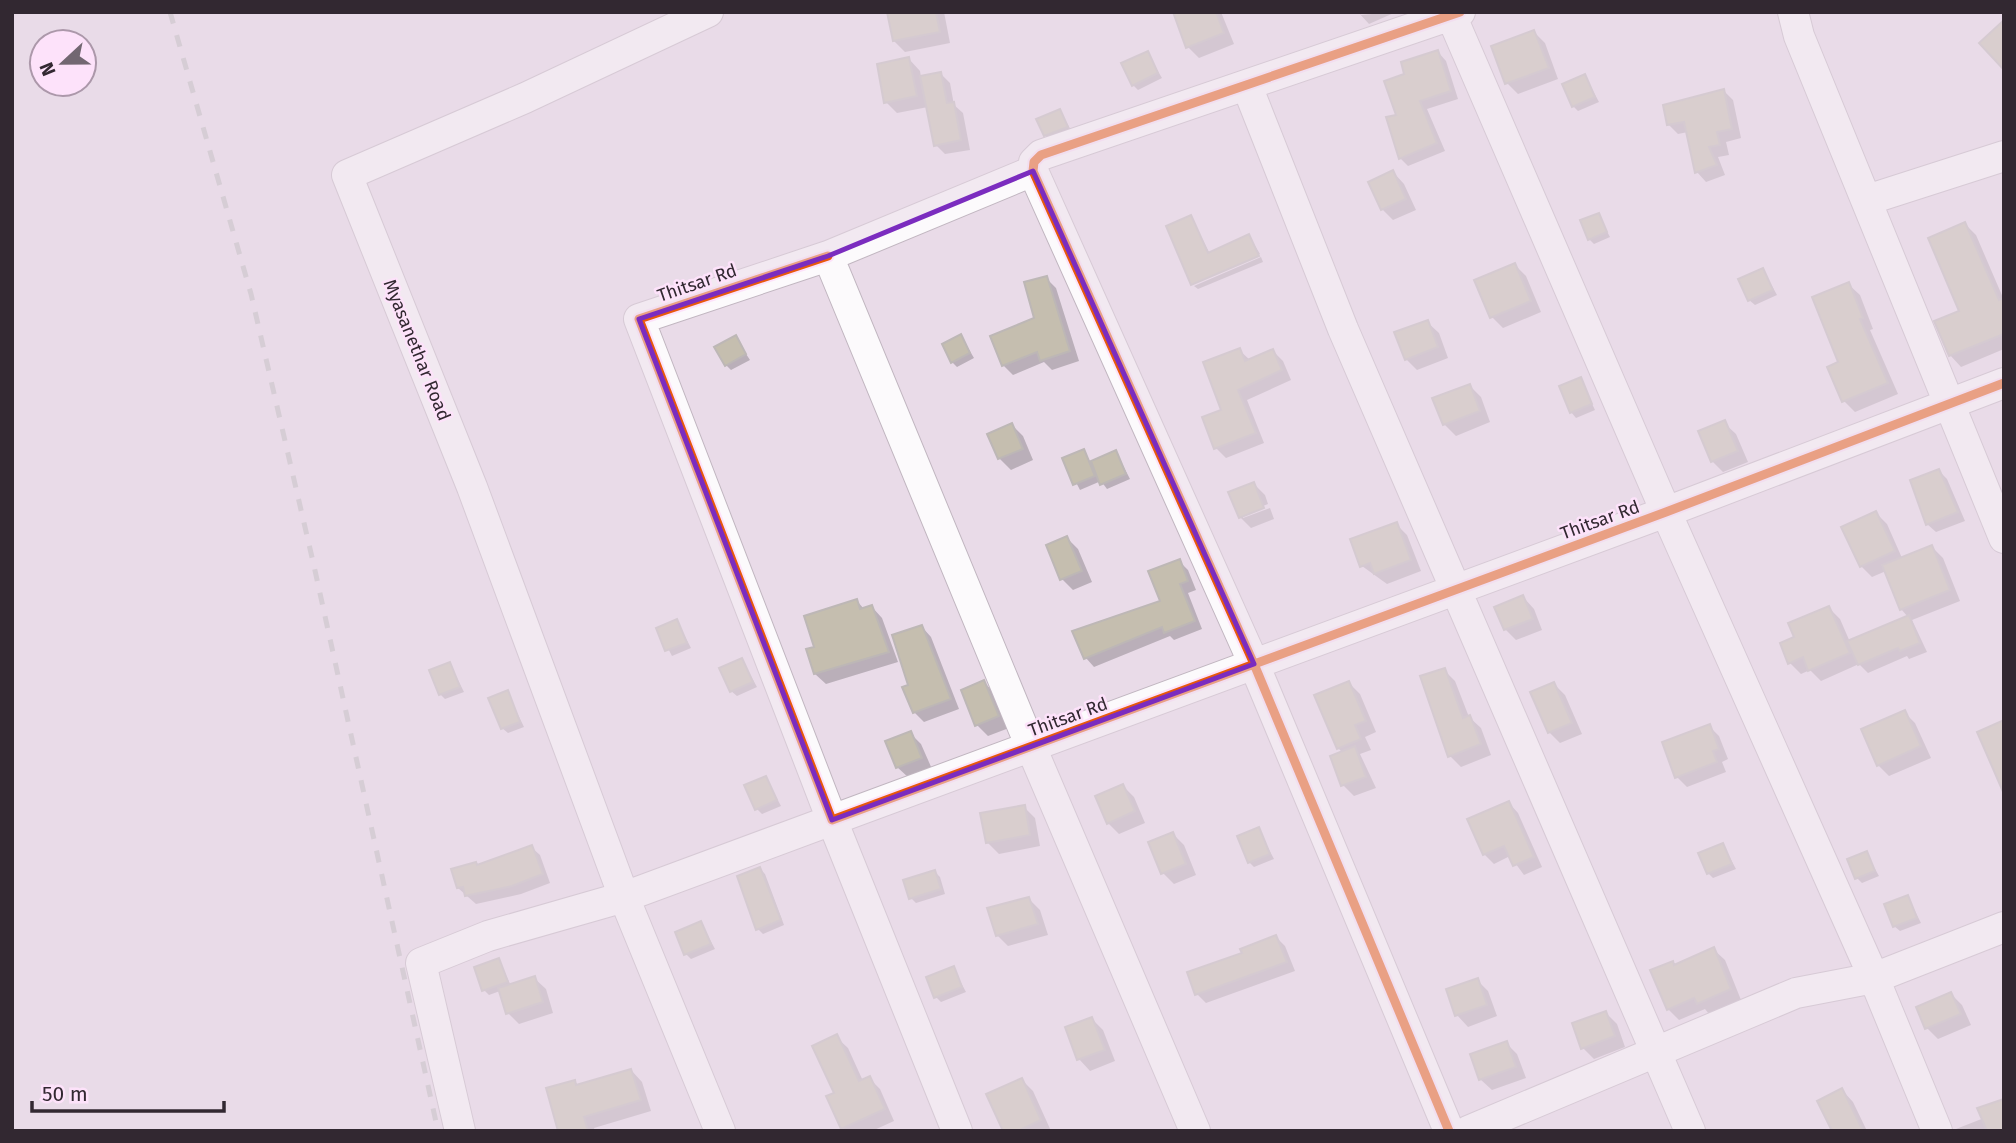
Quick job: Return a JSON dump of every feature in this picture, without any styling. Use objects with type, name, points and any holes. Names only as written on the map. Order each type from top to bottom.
[{"type":"street","name":"Myasanethar Road","points":[[624,897],[472,487],[347,175],[525,98],[708,12]]},
{"type":"street","points":[[1793,12],[1799,36],[2004,538]]},
{"type":"street","points":[[1449,1131],[1254,664],[1033,171],[1034,162],[1041,155],[1455,14],[1666,512],[1874,978],[1937,1131]]},
{"type":"street","points":[[1247,86],[1343,330],[1690,1131]]},
{"type":"street","points":[[1867,200],[2004,156]]},
{"type":"street","points":[[1033,171],[828,256],[1031,747],[1195,1131]]},
{"type":"street","name":"Thitsar Rd","points":[[828,256],[639,319],[832,820],[1666,512],[2004,383]]},
{"type":"street","points":[[460,1131],[421,962],[488,936],[624,897],[832,820],[957,1131]]},
{"type":"street","points":[[624,897],[720,1131]]},
{"type":"street","points":[[1468,1131],[1796,993],[1874,978],[2004,927]]},
{"type":"highlighted area","points":[[1033,171],[1254,664],[832,820],[639,319],[828,256]]},
{"type":"building","points":[[887,12],[936,12],[940,32],[893,41]]},
{"type":"building","points":[[1173,12],[1216,12],[1224,33],[1186,48]]},
{"type":"building","points":[[2004,20],[2004,70],[1979,43]]},
{"type":"building","points":[[1534,30],[1549,68],[1505,84],[1491,46]]},
{"type":"building","points":[[1438,50],[1451,91],[1420,101],[1437,143],[1399,159],[1386,117],[1396,115],[1384,81],[1404,74],[1401,62]]},
{"type":"building","points":[[1148,51],[1158,73],[1132,86],[1121,63]]},
{"type":"building","points":[[909,57],[917,96],[884,103],[877,64]]},
{"type":"building","points":[[941,72],[947,103],[954,102],[961,140],[934,146],[920,76]]},
{"type":"building","points":[[1585,74],[1595,97],[1572,107],[1562,84]]},
{"type":"building","points":[[1724,89],[1732,129],[1717,132],[1720,145],[1709,147],[1717,165],[1695,173],[1684,122],[1667,125],[1663,105]]},
{"type":"building","points":[[1060,109],[1068,127],[1044,136],[1036,119]]},
{"type":"building","points":[[1393,170],[1406,199],[1381,210],[1368,182]]},
{"type":"building","points":[[1599,213],[1607,232],[1588,240],[1580,220]]},
{"type":"building","points":[[1191,215],[1208,253],[1249,234],[1259,256],[1191,285],[1166,226]]},
{"type":"building","points":[[1965,222],[1999,300],[2004,298],[2004,334],[1949,356],[1934,321],[1959,311],[1928,238]]},
{"type":"building","points":[[1515,263],[1531,301],[1490,318],[1474,280]]},
{"type":"building","points":[[1763,268],[1773,290],[1748,301],[1738,279]]},
{"type":"building","points":[[1047,276],[1070,351],[1040,361],[1037,352],[1002,366],[990,336],[1034,318],[1024,282]]},
{"type":"building","points":[[1849,282],[1863,318],[1860,319],[1888,383],[1842,402],[1827,367],[1838,362],[1812,297]]},
{"type":"building","points":[[1428,320],[1438,347],[1405,360],[1394,332]]},
{"type":"building","points":[[961,334],[970,353],[951,363],[942,344]]},
{"type":"building","points":[[736,335],[746,354],[725,366],[714,347]]},
{"type":"building","points":[[1240,348],[1245,361],[1273,349],[1282,370],[1238,390],[1256,433],[1214,449],[1202,417],[1221,410],[1203,362]]},
{"type":"building","points":[[1581,377],[1592,404],[1570,413],[1559,386]]},
{"type":"building","points":[[1470,384],[1480,411],[1443,425],[1432,398]]},
{"type":"building","points":[[1725,420],[1738,451],[1711,462],[1698,431]]},
{"type":"building","points":[[1012,423],[1023,449],[998,459],[987,434]]},
{"type":"building","points":[[1084,449],[1095,476],[1073,485],[1062,458]]},
{"type":"building","points":[[1116,450],[1126,474],[1100,485],[1091,461]]},
{"type":"building","points":[[1939,469],[1958,512],[1926,525],[1910,480]]},
{"type":"building","points":[[1254,482],[1264,508],[1239,518],[1228,492]]},
{"type":"building","points":[[1876,511],[1895,551],[1860,567],[1841,527]]},
{"type":"building","points":[[1397,522],[1411,560],[1374,574],[1370,563],[1360,567],[1350,539]]},
{"type":"building","points":[[1067,536],[1082,571],[1060,580],[1046,545]]},
{"type":"building","points":[[1932,545],[1950,590],[1900,610],[1882,565]]},
{"type":"building","points":[[1180,559],[1188,581],[1180,584],[1195,621],[1164,633],[1162,627],[1084,659],[1072,631],[1160,601],[1148,571]]},
{"type":"building","points":[[1523,595],[1533,619],[1504,630],[1494,607]]},
{"type":"building","points":[[857,599],[860,609],[872,605],[889,652],[814,674],[806,649],[814,647],[804,616]]},
{"type":"building","points":[[1829,606],[1850,653],[1808,671],[1803,657],[1788,664],[1780,643],[1794,637],[1788,623]]},
{"type":"building","points":[[1909,615],[1920,643],[1900,651],[1898,648],[1858,665],[1847,641]]},
{"type":"building","points":[[677,619],[687,643],[665,651],[656,628]]},
{"type":"building","points":[[922,625],[951,699],[913,713],[902,687],[908,685],[892,635]]},
{"type":"building","points":[[742,658],[753,682],[730,692],[719,668]]},
{"type":"building","points":[[450,662],[460,687],[439,695],[429,670]]},
{"type":"building","points":[[1445,668],[1463,718],[1470,715],[1481,744],[1448,757],[1420,676]]},
{"type":"building","points":[[984,680],[999,716],[975,726],[961,690]]},
{"type":"building","points":[[1349,681],[1366,721],[1355,725],[1361,739],[1337,749],[1314,695]]},
{"type":"building","points":[[1554,682],[1572,723],[1548,733],[1530,692]]},
{"type":"building","points":[[508,690],[520,722],[501,729],[488,698]]},
{"type":"building","points":[[1905,710],[1921,746],[1877,766],[1861,729]]},
{"type":"building","points":[[2004,720],[2004,794],[1977,732]]},
{"type":"building","points":[[1710,724],[1719,749],[1713,751],[1717,762],[1675,778],[1662,742]]},
{"type":"building","points":[[911,731],[922,758],[896,768],[885,741]]},
{"type":"building","points":[[1355,746],[1366,777],[1341,786],[1330,756]]},
{"type":"building","points":[[766,776],[777,800],[755,810],[744,785]]},
{"type":"building","points":[[1123,784],[1135,811],[1107,824],[1095,796]]},
{"type":"building","points":[[1509,801],[1534,857],[1513,866],[1504,846],[1483,855],[1467,819]]},
{"type":"building","points":[[1025,805],[1030,835],[986,843],[980,813]]},
{"type":"building","points":[[1259,827],[1270,854],[1248,863],[1237,836]]},
{"type":"building","points":[[1173,832],[1186,864],[1161,874],[1148,842]]},
{"type":"building","points":[[1723,843],[1732,864],[1707,874],[1698,853]]},
{"type":"building","points":[[532,845],[543,874],[512,886],[465,896],[463,887],[457,888],[451,869],[476,862],[477,865]]},
{"type":"building","points":[[1867,851],[1875,871],[1855,879],[1847,859]]},
{"type":"building","points":[[760,867],[781,920],[756,930],[737,876]]},
{"type":"building","points":[[935,870],[941,889],[909,899],[903,880]]},
{"type":"building","points":[[1908,895],[1917,918],[1893,927],[1884,904]]},
{"type":"building","points":[[1029,897],[1038,924],[996,936],[987,908]]},
{"type":"building","points":[[701,921],[711,944],[684,955],[675,932]]},
{"type":"building","points":[[1276,935],[1287,962],[1195,995],[1187,972],[1242,953],[1240,949]]},
{"type":"building","points":[[1714,947],[1731,989],[1697,1004],[1694,998],[1667,1010],[1650,970],[1673,961],[1674,965]]},
{"type":"building","points":[[499,958],[508,982],[482,991],[474,967]]},
{"type":"building","points":[[954,966],[962,987],[934,998],[926,977]]},
{"type":"building","points":[[535,976],[543,1002],[506,1014],[498,988]]},
{"type":"building","points":[[1478,978],[1487,1005],[1455,1016],[1446,989]]},
{"type":"building","points":[[1951,992],[1961,1014],[1925,1029],[1916,1007]]},
{"type":"building","points":[[1606,1011],[1615,1036],[1581,1049],[1572,1023]]},
{"type":"building","points":[[1092,1017],[1105,1050],[1077,1060],[1065,1027]]},
{"type":"building","points":[[837,1034],[859,1081],[870,1076],[885,1109],[841,1129],[826,1096],[834,1093],[812,1046]]},
{"type":"building","points":[[1507,1041],[1516,1067],[1479,1080],[1470,1054]]},
{"type":"building","points":[[631,1069],[641,1100],[584,1117],[588,1131],[558,1131],[546,1088],[575,1080],[576,1085]]},
{"type":"building","points":[[1022,1078],[1041,1120],[1018,1131],[1003,1131],[986,1094]]},
{"type":"building","points":[[1842,1088],[1863,1131],[1832,1131],[1817,1101]]},
{"type":"building","points":[[2004,1099],[2004,1131],[1987,1131],[1977,1108]]},
{"type":"railway","points":[[170,12],[251,294],[314,566],[438,1131]]},
{"type":"cycle path","points":[[1449,1131],[1254,664],[1033,171],[1034,162],[1041,155],[1460,12]]},
{"type":"cycle path","points":[[828,256],[639,319],[832,820],[1666,512],[2004,383]]}]
